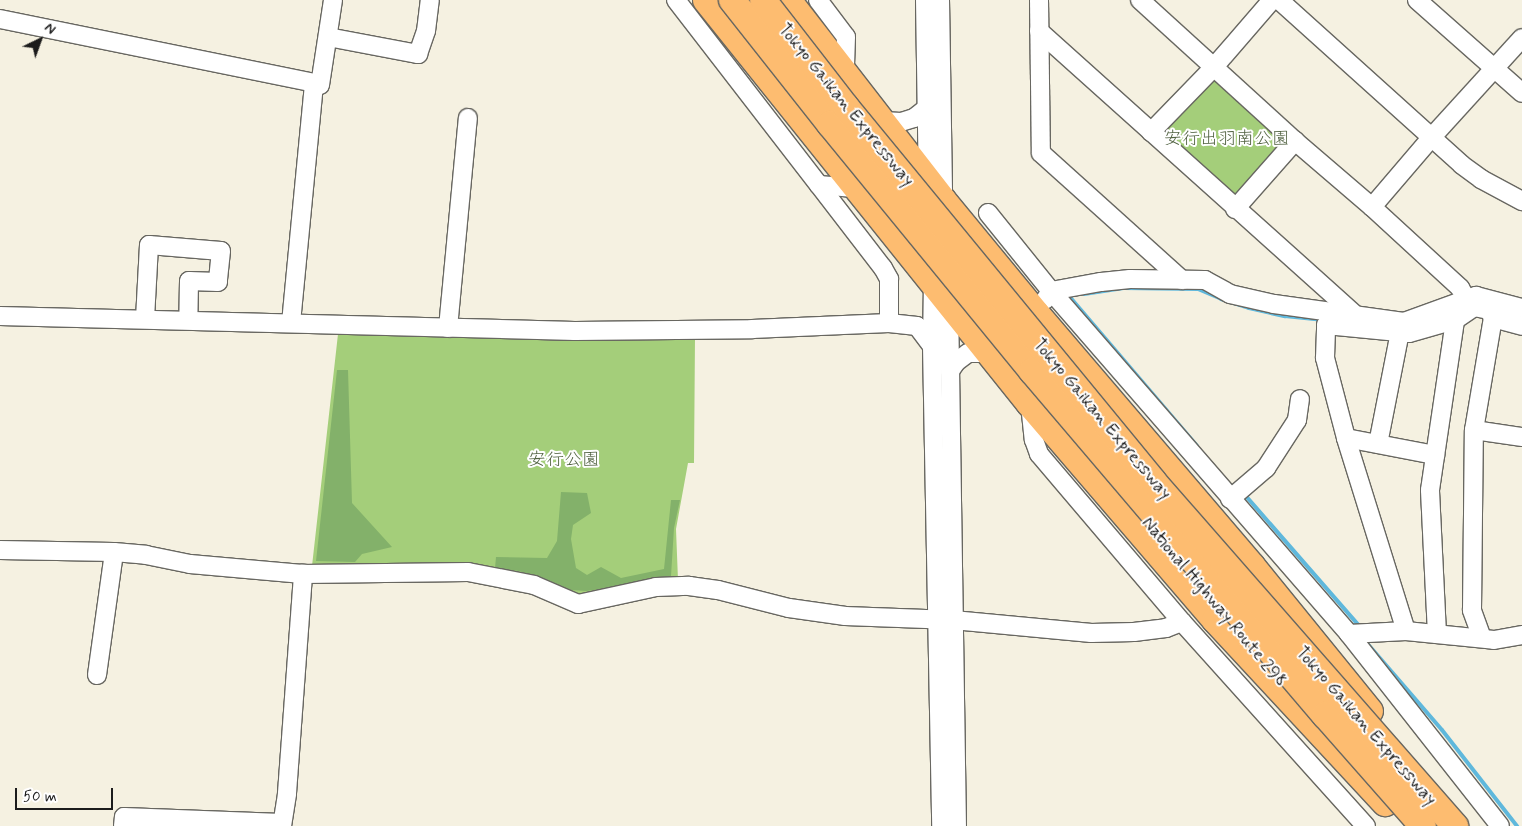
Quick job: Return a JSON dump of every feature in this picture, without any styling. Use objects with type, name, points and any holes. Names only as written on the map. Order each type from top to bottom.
[{"type":"highway","name":"National Highway Route 298","points":[[706,0],[993,357],[1026,390],[1406,826]]},
{"type":"highway","points":[[717,0],[823,134]]},
{"type":"highway","name":"Tokyo Gaikan Expressway","points":[[732,0],[830,124],[1032,370],[1325,715],[1423,826]]},
{"type":"highway","name":"Tokyo Gaikan Expressway","points":[[762,0],[852,115],[1147,474],[1454,826]]},
{"type":"highway","points":[[776,0],[853,99]]},
{"type":"highway","points":[[788,0],[943,200],[1036,313],[1246,558],[1412,762]]},
{"type":"highway","points":[[1055,346],[1195,513],[1469,826]]},
{"type":"street","points":[[0,20],[320,85],[333,0]]},
{"type":"street","points":[[328,37],[418,54],[426,31],[430,0]]},
{"type":"street","points":[[676,0],[883,268],[889,279],[889,323]]},
{"type":"street","points":[[818,0],[846,37],[845,74]]},
{"type":"street","points":[[925,0],[928,179],[933,282],[932,346],[957,826]]},
{"type":"street","points":[[940,0],[943,200],[950,303],[941,826]]},
{"type":"street","points":[[1039,0],[1041,153],[1182,280]]},
{"type":"street","points":[[1140,0],[1295,141],[1372,207],[1460,288],[1466,298]]},
{"type":"street","points":[[1151,132],[1214,67],[1272,0]]},
{"type":"street","points":[[1279,0],[1431,138],[1481,179],[1522,201]]},
{"type":"street","points":[[1416,0],[1522,93]]},
{"type":"street","points":[[1039,31],[1353,313]]},
{"type":"street","points":[[1372,207],[1431,138],[1522,38]]},
{"type":"street","points":[[291,323],[314,84]]},
{"type":"street","points":[[882,121],[901,122],[914,118],[927,108]]},
{"type":"street","points":[[448,328],[468,118]]},
{"type":"street","points":[[1235,209],[1295,141]]},
{"type":"street","points":[[820,185],[858,188]]},
{"type":"street","points":[[988,213],[1051,291],[1349,634],[1500,826]]},
{"type":"street","points":[[145,319],[149,246],[221,251],[218,282],[189,280],[188,320]]},
{"type":"street","points":[[1036,313],[1051,291],[1130,279],[1205,280],[1230,294],[1274,304],[1353,313],[1404,322],[1474,307],[1489,310],[1493,318],[1474,430],[1472,610],[1482,638]]},
{"type":"street","points":[[1406,631],[1346,438],[1325,358],[1326,324],[1409,333],[1452,313],[1466,298],[1476,296],[1522,308]]},
{"type":"street","points":[[1437,634],[1430,490],[1452,313]]},
{"type":"street","points":[[0,316],[575,331],[752,329],[889,323],[917,326],[932,346]]},
{"type":"street","points":[[1493,318],[1522,326]]},
{"type":"street","points":[[1378,444],[1400,332]]},
{"type":"street","points":[[950,371],[956,362],[968,353],[984,353],[993,357]]},
{"type":"street","points":[[1026,390],[1038,454],[1182,622],[1366,826]]},
{"type":"street","points":[[1230,499],[1266,468],[1298,420],[1300,399]]},
{"type":"street","points":[[1474,430],[1522,437]]},
{"type":"street","points":[[1346,438],[1435,455]]},
{"type":"street","points":[[0,550],[114,552],[146,555],[190,564],[303,574],[468,572],[534,585],[578,604],[656,587],[689,586],[718,590],[789,608],[844,616],[946,619],[1091,633],[1134,632],[1166,628],[1182,622]]},
{"type":"street","points":[[97,674],[114,552]]},
{"type":"street","points":[[123,826],[124,817],[169,822],[282,824],[287,793],[303,574]]},
{"type":"street","points":[[1349,634],[1406,631],[1494,640],[1522,635]]},
{"type":"green space","name":"安行出羽南公園","points":[[1218,79],[1283,136],[1284,145],[1240,193],[1230,194],[1165,136],[1165,127],[1208,80]]},
{"type":"green space","name":"安行公園","points":[[338,334],[695,338],[694,463],[688,463],[676,529],[678,580],[586,597],[568,594],[523,576],[312,566]]},
{"type":"green space","points":[[337,370],[348,370],[352,503],[392,547],[362,554],[355,562],[316,561]]},
{"type":"green space","points":[[561,492],[587,493],[591,513],[573,525],[571,539],[576,568],[587,575],[601,567],[621,578],[664,569],[671,500],[680,500],[674,528],[671,576],[586,591],[571,590],[519,571],[495,568],[496,557],[547,558],[557,541]]},
{"type":"waterway","points":[[1084,294],[1124,288],[1198,289],[1249,308],[1285,316],[1322,320]]},
{"type":"waterway","points":[[1072,295],[1069,296],[1197,446]]},
{"type":"waterway","points":[[1245,495],[1360,627]]},
{"type":"waterway","points":[[1366,642],[1442,730],[1517,826]]}]
